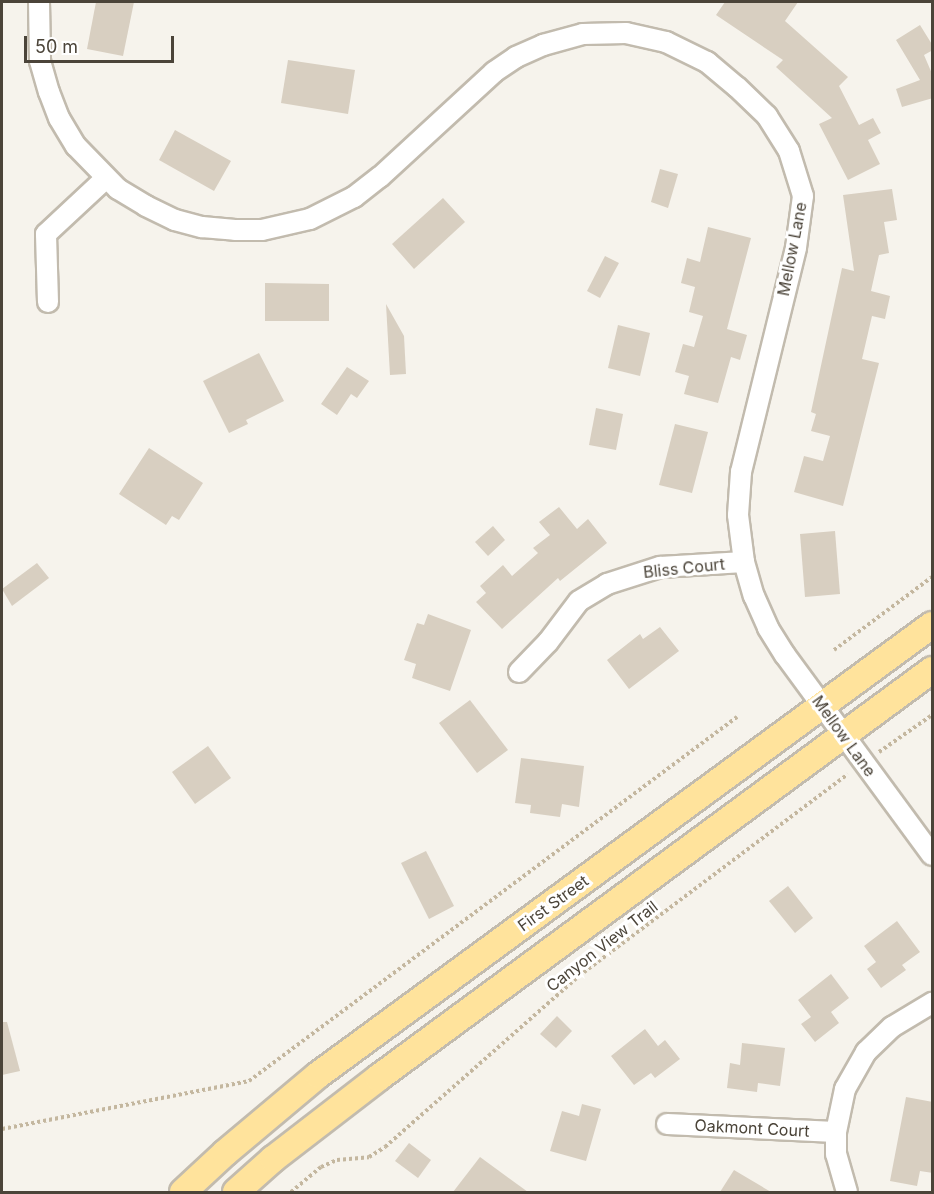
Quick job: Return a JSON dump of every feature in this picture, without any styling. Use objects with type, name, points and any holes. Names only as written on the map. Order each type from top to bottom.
[{"type":"main road","name":"First Street","points":[[183,1192],[225,1152],[318,1075],[933,625]]},
{"type":"main road","points":[[236,1192],[273,1159],[378,1078],[933,670]]},
{"type":"street","name":"Mellow Lane","points":[[39,2],[40,61],[59,118],[76,146],[106,178],[146,206],[176,220],[235,231],[262,230],[310,219],[354,197],[380,177],[494,72],[516,57],[543,45],[583,34],[626,33],[666,42],[707,62],[767,116],[789,151],[803,196],[796,248],[741,472],[738,515],[744,562],[754,596],[768,628],[933,855]]},
{"type":"street","points":[[48,302],[46,234],[106,178]]},
{"type":"street","name":"Bliss Court","points":[[519,672],[548,642],[579,601],[607,584],[660,567],[744,562]]},
{"type":"street","points":[[847,1192],[836,1154],[836,1132],[845,1089],[866,1052],[892,1027],[933,1002]]},
{"type":"street","name":"Oakmont Court","points":[[667,1124],[836,1132]]},
{"type":"path","points":[[834,650],[933,577]]},
{"type":"path","name":"Canyon View Trail","points":[[291,1192],[321,1167],[337,1160],[369,1157],[385,1147],[579,976],[864,762],[933,715]]},
{"type":"path","points":[[2,1129],[249,1081],[737,717]]},
{"type":"building","points":[[96,2],[134,2],[123,56],[87,49]]},
{"type":"building","points":[[725,2],[798,2],[785,21],[848,77],[839,86],[859,125],[873,118],[881,133],[868,140],[880,164],[848,180],[819,124],[832,118],[776,67],[783,60],[716,15]]},
{"type":"building","points":[[920,25],[933,46],[933,50],[924,55],[933,76],[933,98],[902,107],[896,89],[920,80],[896,40]]},
{"type":"building","points":[[288,60],[355,70],[348,114],[281,103]]},
{"type":"building","points":[[175,130],[231,161],[214,191],[159,160]]},
{"type":"building","points":[[660,169],[678,174],[668,208],[651,202]]},
{"type":"building","points":[[892,189],[897,220],[884,222],[889,253],[879,255],[871,291],[890,296],[885,319],[872,316],[862,359],[879,363],[843,506],[794,492],[804,456],[823,461],[830,436],[811,431],[816,414],[811,412],[842,268],[854,271],[843,195]]},
{"type":"building","points":[[443,198],[465,222],[414,269],[392,244]]},
{"type":"building","points":[[708,227],[751,238],[727,329],[747,335],[740,360],[731,357],[718,403],[684,394],[689,376],[675,372],[683,344],[694,347],[703,316],[689,312],[695,287],[681,283],[687,258],[700,262]]},
{"type":"building","points":[[605,256],[619,263],[600,298],[587,291]]},
{"type":"building","points":[[265,283],[329,284],[329,321],[265,321]]},
{"type":"building","points":[[386,304],[404,336],[406,374],[390,375]]},
{"type":"building","points":[[618,325],[650,333],[640,376],[608,368]]},
{"type":"building","points":[[259,353],[284,401],[246,420],[248,424],[229,433],[203,381]]},
{"type":"building","points":[[347,367],[369,381],[357,398],[351,394],[337,415],[321,404]]},
{"type":"building","points":[[596,408],[623,414],[616,450],[589,445]]},
{"type":"building","points":[[675,424],[708,432],[692,493],[659,485]]},
{"type":"building","points":[[149,448],[203,483],[179,520],[172,516],[166,525],[119,494]]},
{"type":"building","points":[[559,507],[577,529],[588,519],[607,543],[560,581],[558,578],[502,629],[476,602],[486,593],[480,586],[503,565],[512,576],[538,553],[533,548],[550,535],[539,522]]},
{"type":"building","points":[[493,526],[505,540],[488,556],[475,542]]},
{"type":"building","points":[[835,531],[840,594],[805,597],[800,534]]},
{"type":"building","points":[[37,563],[49,578],[12,606],[2,589]]},
{"type":"building","points":[[428,614],[471,630],[450,691],[412,678],[416,664],[404,660],[417,623],[424,625]]},
{"type":"building","points":[[660,627],[679,651],[629,689],[607,660],[640,634],[643,639]]},
{"type":"building","points":[[470,700],[508,750],[477,773],[439,723]]},
{"type":"building","points":[[208,746],[231,778],[195,804],[172,772]]},
{"type":"building","points":[[521,758],[584,766],[579,807],[562,804],[560,817],[530,813],[531,805],[515,803]]},
{"type":"building","points":[[426,851],[454,906],[429,919],[401,863]]},
{"type":"building","points":[[788,886],[813,918],[795,933],[769,901]]},
{"type":"building","points":[[897,921],[920,952],[902,965],[906,970],[881,988],[867,969],[876,962],[864,946]]},
{"type":"building","points":[[831,974],[849,998],[831,1012],[839,1023],[815,1042],[801,1024],[811,1017],[798,1000]]},
{"type":"building","points":[[557,1016],[572,1031],[556,1048],[540,1034]]},
{"type":"building","points":[[2,1022],[7,1022],[20,1071],[2,1075]]},
{"type":"building","points":[[645,1029],[658,1046],[665,1040],[680,1059],[655,1078],[651,1073],[634,1085],[611,1056]]},
{"type":"building","points":[[742,1043],[785,1048],[780,1086],[758,1083],[757,1092],[727,1088],[730,1063],[740,1065]]},
{"type":"building","points":[[906,1097],[933,1102],[933,1173],[920,1171],[917,1186],[890,1181]]},
{"type":"building","points":[[582,1104],[601,1109],[586,1161],[550,1151],[562,1111],[579,1116]]},
{"type":"building","points":[[409,1143],[431,1160],[418,1178],[395,1161]]},
{"type":"building","points":[[480,1157],[528,1192],[453,1192]]},
{"type":"building","points":[[734,1170],[771,1192],[720,1192]]}]
